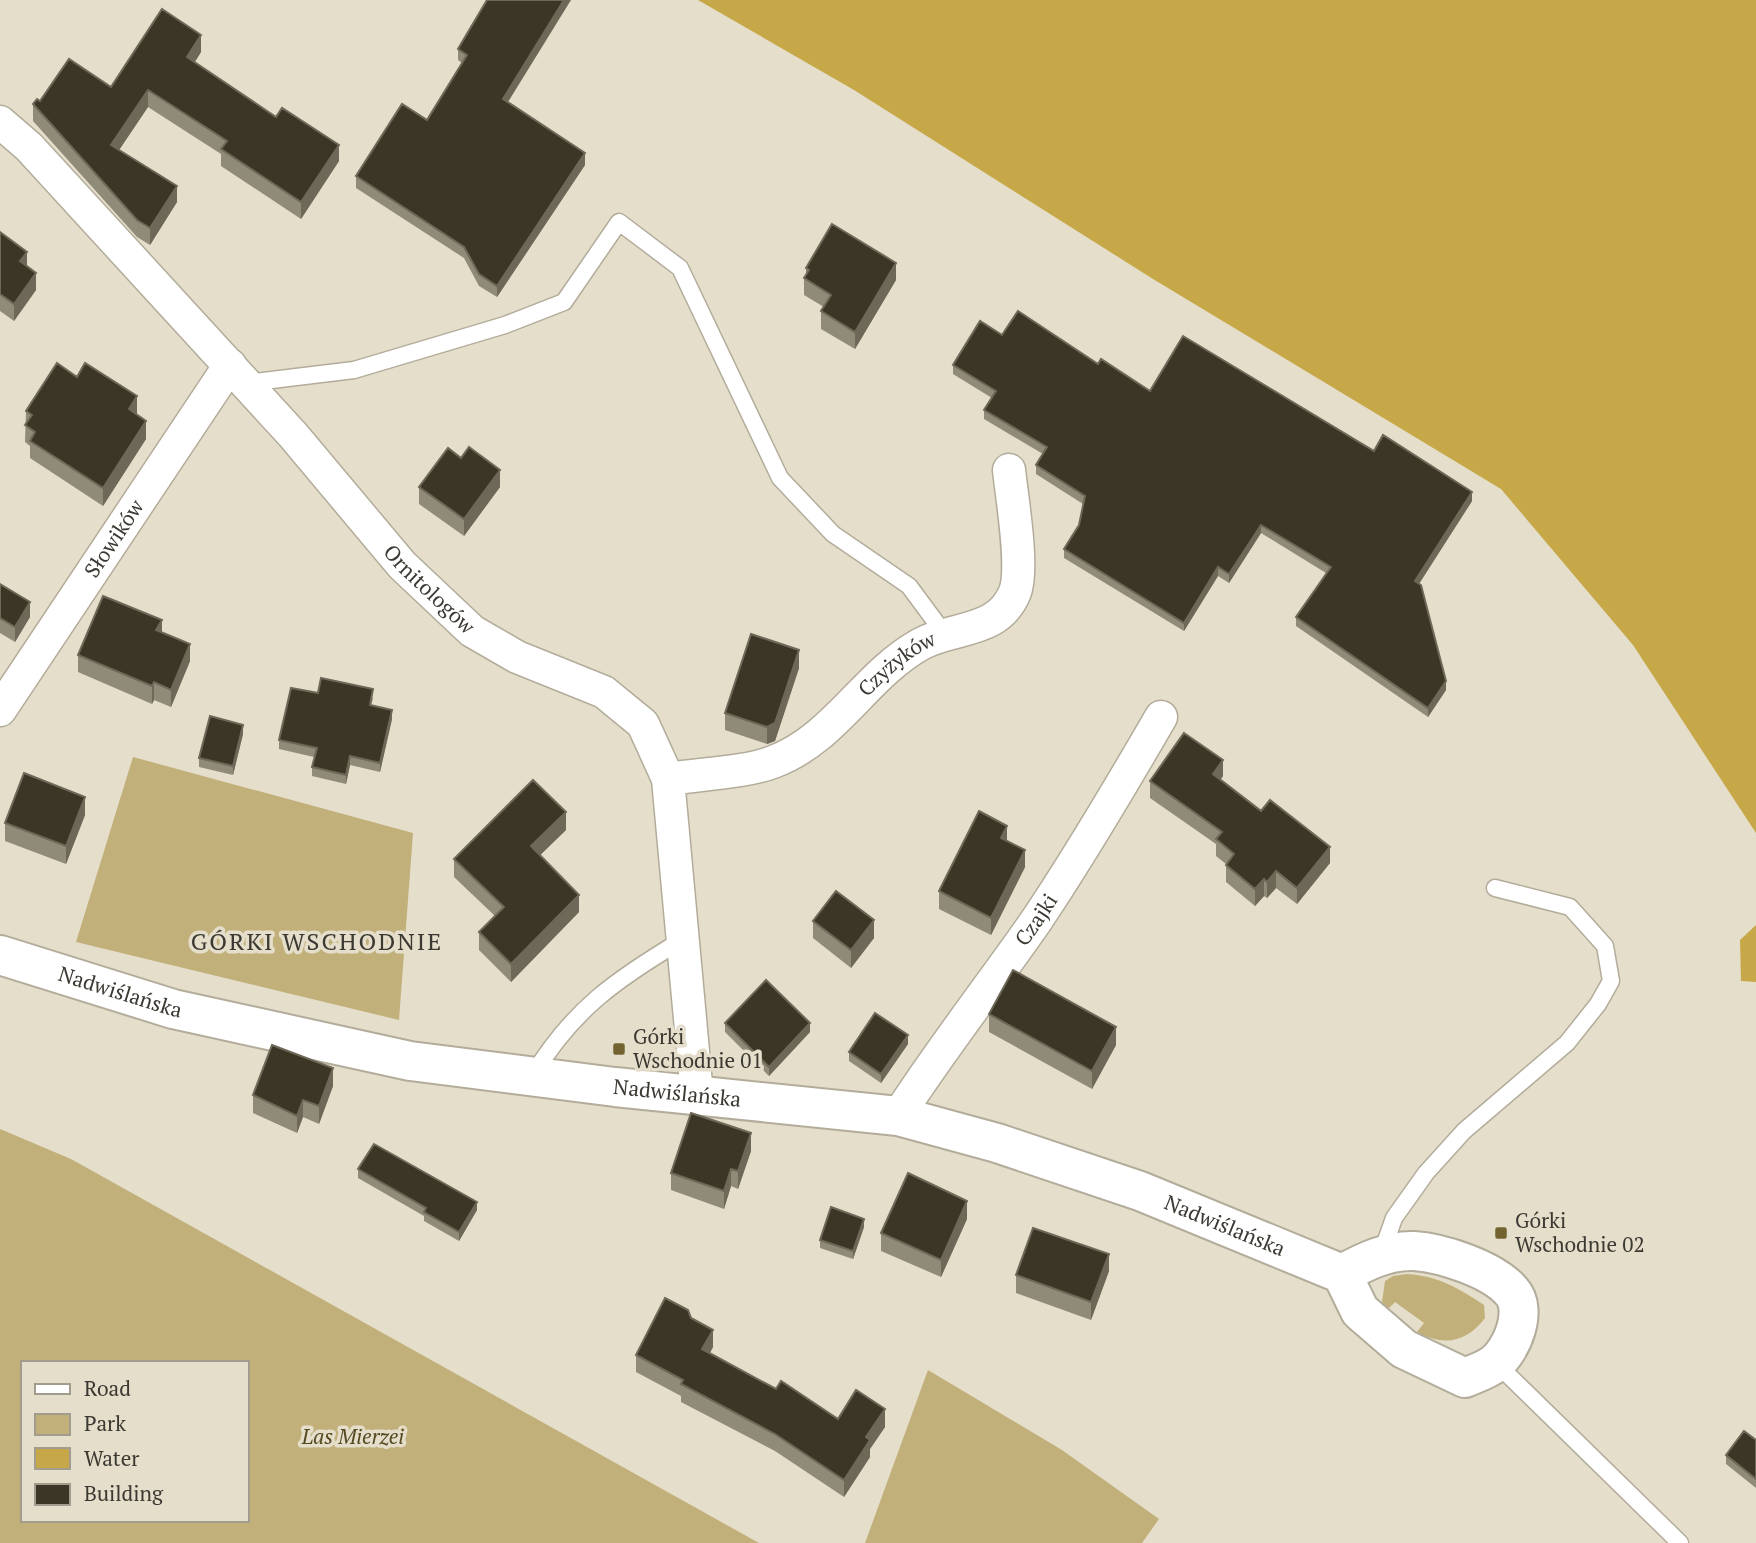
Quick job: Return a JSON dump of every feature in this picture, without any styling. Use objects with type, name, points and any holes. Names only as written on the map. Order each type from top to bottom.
[{"type":"street","name":"Ornitologów","points":[[0,122],[29,147],[239,374],[402,565],[472,631],[517,657],[604,692],[643,724],[668,779],[697,1095]]},
{"type":"street","name":"Słowików","points":[[0,710],[239,374]]},
{"type":"street","name":"Czyżyków","points":[[668,779],[770,764],[799,751],[831,725],[889,666],[923,642],[975,628],[991,620],[1006,606],[1016,590],[1018,571],[1009,470]]},
{"type":"street","name":"Czajki","points":[[898,1116],[934,1059],[1035,922],[1094,832],[1161,716]]},
{"type":"street","name":"Nadwiślańska","points":[[0,955],[173,1009],[410,1061],[533,1077],[898,1116],[996,1143],[1140,1191],[1342,1274]]},
{"type":"street","points":[[1412,1251],[1464,1260],[1512,1292],[1520,1311],[1516,1331],[1496,1363],[1465,1378],[1404,1349],[1360,1311],[1342,1274],[1380,1257],[1412,1251]]},
{"type":"lane","points":[[239,374],[354,370],[505,326],[564,302],[619,222],[680,268],[779,478],[833,534],[909,586],[946,636]]},
{"type":"lane","points":[[1380,1257],[1394,1218],[1426,1173],[1464,1131],[1566,1043],[1598,1004],[1611,981],[1605,946],[1570,906],[1495,888]]},
{"type":"lane","points":[[533,1077],[575,1017],[621,976],[681,940]]},
{"type":"lane","points":[[1496,1363],[1680,1543]]},
{"type":"green space","points":[[133,757],[413,833],[399,1020],[76,942]]},
{"type":"green space","name":"Las Mierzei","points":[[0,1129],[71,1159],[759,1543],[0,1543]]},
{"type":"green space","points":[[1407,1274],[1429,1277],[1457,1288],[1484,1305],[1485,1318],[1471,1332],[1454,1340],[1436,1340],[1417,1332],[1424,1323],[1395,1302],[1388,1309],[1382,1302],[1385,1281],[1393,1276]]},
{"type":"green space","points":[[928,1370],[1062,1450],[1159,1519],[1142,1543],[865,1543]]},
{"type":"water","points":[[698,0],[1756,0],[1756,833],[1633,645],[1501,489],[1153,279],[854,90]]},
{"type":"water","points":[[1756,925],[1756,982],[1741,981],[1740,940]]},
{"type":"building","points":[[487,0],[564,0],[503,99],[585,153],[497,286],[479,274],[464,247],[356,176],[402,104],[427,120],[467,55],[458,49]]},
{"type":"building","points":[[162,9],[201,35],[187,57],[276,117],[282,108],[339,145],[301,202],[221,149],[227,141],[148,90],[111,145],[177,186],[150,228],[137,220],[33,104],[37,99],[40,101],[69,59],[111,87]]},
{"type":"building","points":[[832,224],[896,263],[855,332],[821,311],[831,295],[804,278],[809,270],[806,268]]},
{"type":"building","points":[[0,232],[27,252],[20,261],[36,273],[14,304],[0,294]]},
{"type":"building","points":[[1018,311],[1098,364],[1101,359],[1150,391],[1183,336],[1374,451],[1383,435],[1472,492],[1415,581],[1421,585],[1446,681],[1428,708],[1296,617],[1331,567],[1261,525],[1229,574],[1218,567],[1184,623],[1064,549],[1079,525],[1085,496],[1036,465],[1047,447],[984,410],[996,391],[953,365],[980,321],[1002,335]]},
{"type":"building","points":[[57,363],[77,377],[85,363],[137,396],[129,409],[146,421],[103,488],[30,441],[35,432],[25,425],[32,415],[26,411]]},
{"type":"building","points":[[469,447],[500,470],[464,519],[419,487],[448,448],[461,458]]},
{"type":"building","points":[[0,584],[30,602],[15,627],[0,618]]},
{"type":"building","points":[[103,596],[162,620],[156,630],[190,644],[171,690],[154,682],[152,686],[78,655]]},
{"type":"building","points":[[751,634],[799,650],[775,723],[767,727],[725,713]]},
{"type":"building","points":[[321,678],[373,689],[370,705],[392,710],[380,763],[350,756],[346,775],[312,767],[317,748],[279,740],[291,688],[318,693]]},
{"type":"building","points":[[210,716],[243,725],[233,766],[199,758]]},
{"type":"building","points":[[1184,733],[1223,760],[1213,774],[1261,811],[1270,800],[1330,847],[1297,888],[1276,871],[1267,882],[1264,879],[1255,889],[1226,865],[1234,854],[1216,839],[1222,832],[1150,781]]},
{"type":"building","points":[[24,773],[85,797],[66,846],[5,823]]},
{"type":"building","points":[[533,780],[566,812],[531,846],[579,895],[511,964],[479,932],[504,907],[454,859]]},
{"type":"building","points":[[979,811],[1007,826],[1001,838],[1025,850],[991,918],[939,891]]},
{"type":"building","points":[[836,891],[874,920],[851,950],[813,921]]},
{"type":"building","points":[[1013,970],[1116,1027],[1092,1071],[989,1014]]},
{"type":"building","points":[[766,980],[810,1023],[769,1067],[725,1023]]},
{"type":"building","points":[[875,1013],[908,1035],[881,1074],[849,1052]]},
{"type":"building","points":[[272,1045],[333,1068],[319,1106],[303,1100],[297,1116],[253,1095]]},
{"type":"building","points":[[691,1113],[751,1133],[738,1171],[731,1169],[724,1191],[671,1173]]},
{"type":"building","points":[[374,1144],[477,1202],[459,1232],[424,1212],[426,1208],[358,1169]]},
{"type":"building","points":[[908,1173],[967,1201],[941,1260],[881,1233]]},
{"type":"building","points":[[831,1207],[864,1219],[853,1251],[820,1240]]},
{"type":"building","points":[[1033,1228],[1109,1254],[1091,1302],[1016,1275]]},
{"type":"building","points":[[665,1298],[688,1310],[691,1318],[713,1330],[702,1349],[776,1389],[781,1381],[838,1419],[856,1390],[885,1409],[866,1437],[870,1440],[844,1480],[775,1434],[681,1384],[683,1380],[636,1355]]},
{"type":"building","points":[[1744,1431],[1756,1440],[1756,1479],[1726,1455]]},
{"type":"place","name":"Górki Wschodnie 01","points":[[619,1049]]},
{"type":"place","name":"Górki Wschodnie 02","points":[[1501,1233]]},
{"type":"district","name":"GÓRKI WSCHODNIE","points":[[317,942]]}]
